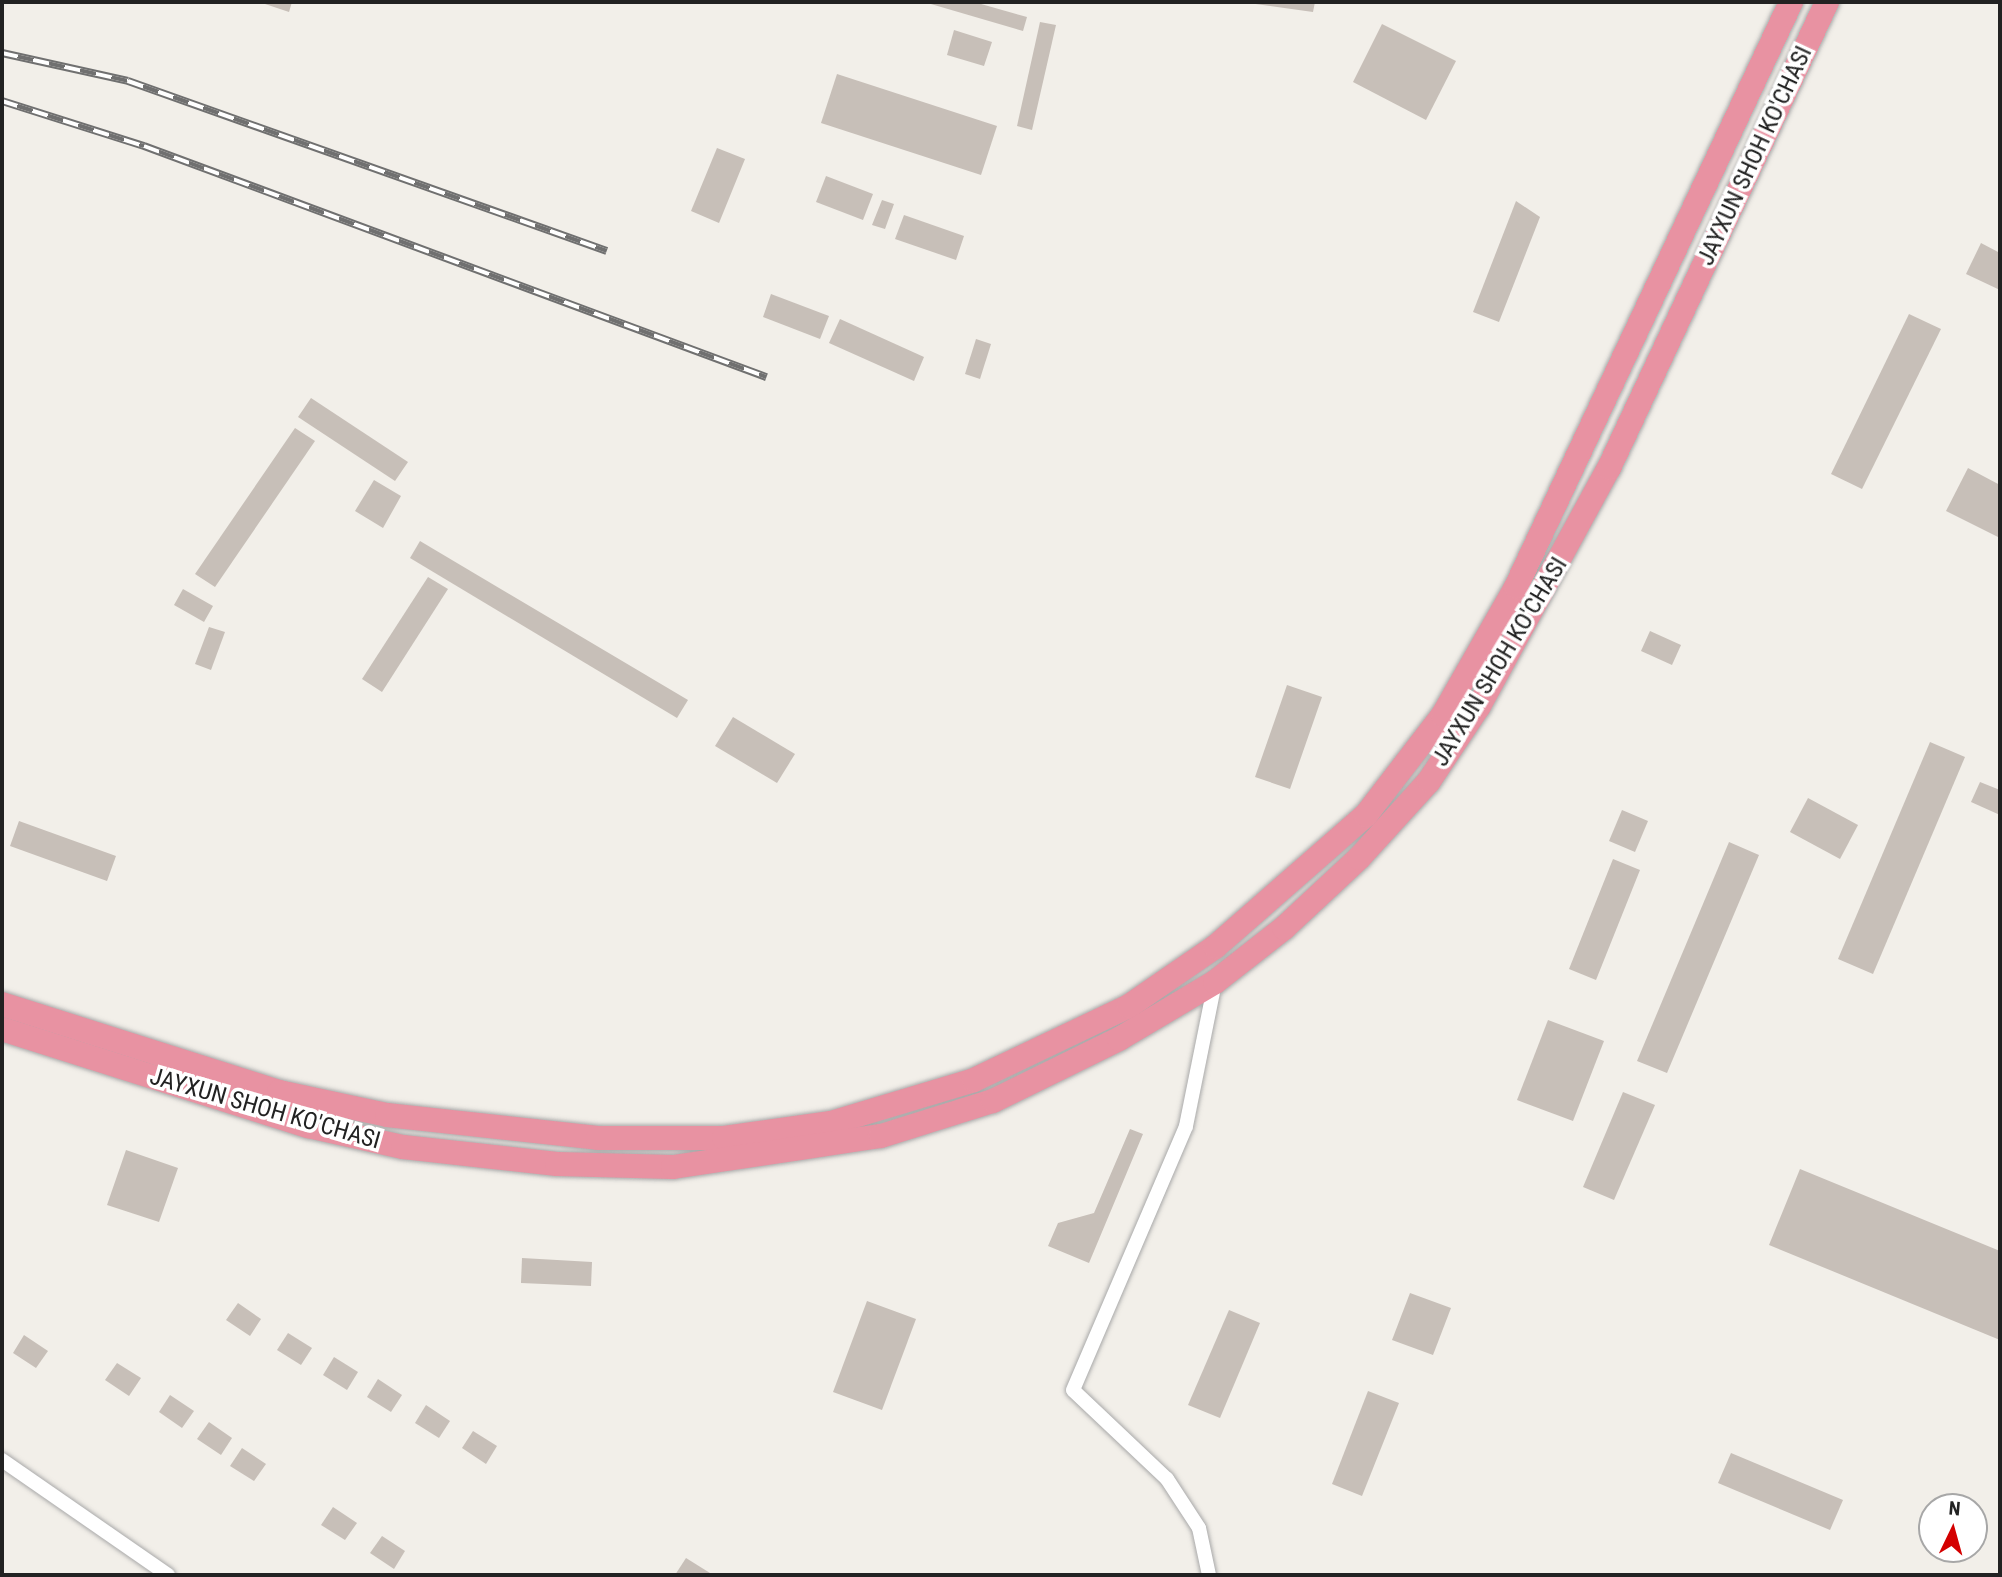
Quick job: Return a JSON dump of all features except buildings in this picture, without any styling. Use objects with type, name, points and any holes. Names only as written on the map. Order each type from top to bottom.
[{"type":"highway","name":"JAYXUN SHOH KO'CHASI","points":[[2,1004],[279,1092],[387,1115],[598,1138],[724,1138],[831,1123],[974,1080],[1129,1006],[1215,947],[1356,824],[1443,715],[1517,587],[1791,2]]},
{"type":"highway","name":"JAYXUN SHOH KO'CHASI","points":[[2,1029],[295,1122],[403,1147],[557,1164],[673,1167],[831,1147],[993,1101],[1075,1063],[1215,982],[1359,858],[1429,781],[1479,706],[1609,468],[1827,2]]},
{"type":"highway","points":[[1766,54],[1797,68]]},
{"type":"street","points":[[1209,1575],[1199,1528],[1167,1479],[1073,1390],[1186,1126],[1215,982]]},
{"type":"street","points":[[2,1460],[167,1575]]},
{"type":"railway","points":[[2,53],[128,81],[607,251]]},
{"type":"railway","points":[[2,101],[144,146],[766,377]]}]
